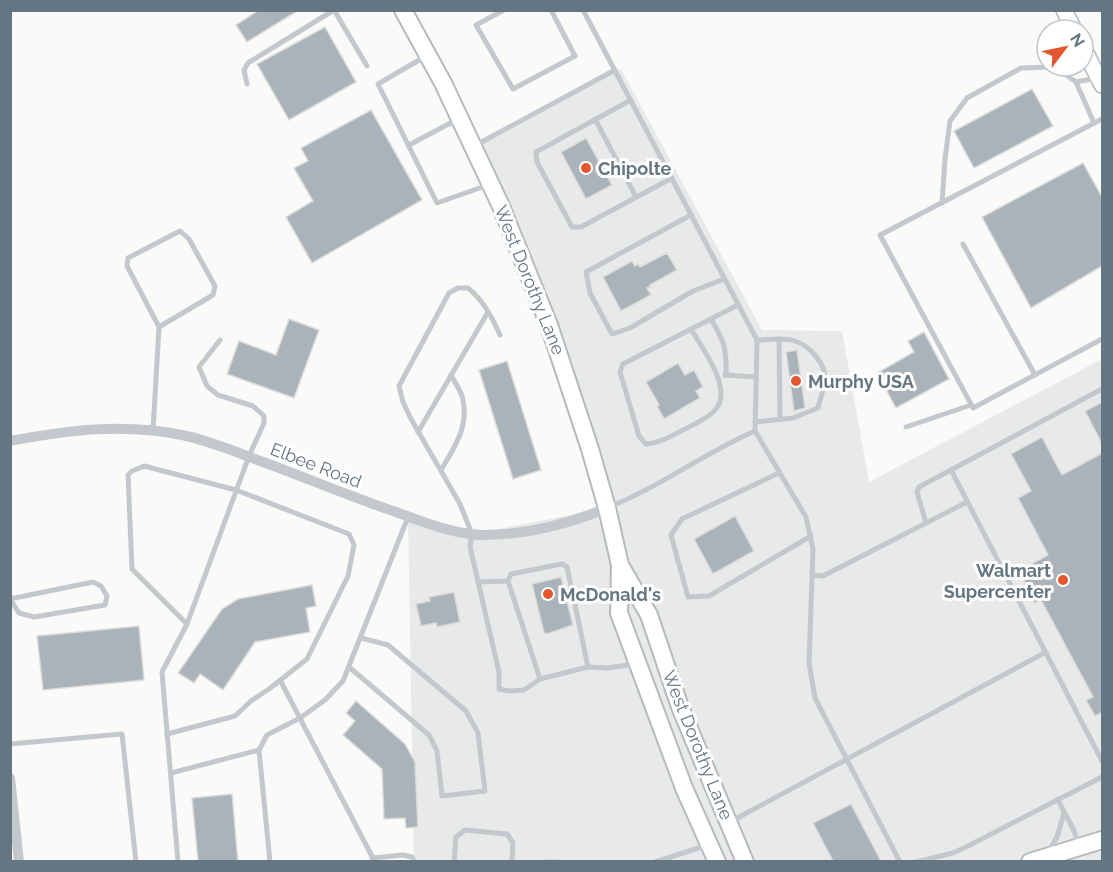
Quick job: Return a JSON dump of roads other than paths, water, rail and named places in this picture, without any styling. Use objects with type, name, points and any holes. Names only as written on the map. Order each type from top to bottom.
[{"type":"main road","name":"West Dorothy Lane","points":[[403,10],[460,118],[491,184],[530,274],[549,325],[607,508],[620,565],[619,613],[636,664],[684,788],[717,861]]},
{"type":"main road","name":"West Dorothy Lane","points":[[620,565],[649,615],[680,707],[745,861]]},
{"type":"main road","points":[[1030,861],[1047,856],[1079,854],[1102,840]]},
{"type":"street","name":"Elbee Road","points":[[10,441],[80,429],[153,430],[211,443],[408,517],[472,534],[483,535],[547,528],[583,518],[607,508]]},
{"type":"street","points":[[10,778],[19,861]]},
{"type":"lane","points":[[247,84],[244,70],[248,63],[334,10],[367,66]]},
{"type":"lane","points":[[504,10],[476,25],[513,89],[575,56],[551,10]]},
{"type":"lane","points":[[583,10],[757,340],[754,431],[806,517],[811,536],[813,575],[809,663],[815,698],[900,861]]},
{"type":"lane","points":[[428,55],[378,84],[437,203],[491,184]]},
{"type":"lane","points":[[942,202],[951,121],[968,98],[1021,68],[1055,67],[1076,82],[1094,123]]},
{"type":"lane","points":[[473,147],[615,70]]},
{"type":"lane","points":[[1076,82],[1101,81]]},
{"type":"lane","points":[[631,100],[536,152],[537,162],[572,227],[582,227],[672,178]]},
{"type":"lane","points":[[409,145],[460,118]]},
{"type":"lane","points":[[595,119],[636,197]]},
{"type":"lane","points":[[1102,119],[880,235],[973,408],[1102,339]]},
{"type":"lane","points":[[691,215],[586,272],[590,293],[612,334],[630,328],[693,291],[724,279]]},
{"type":"lane","points":[[153,430],[159,327],[127,266],[128,258],[180,231],[189,239],[215,286],[213,295],[159,327]]},
{"type":"lane","points":[[963,244],[1035,375]]},
{"type":"lane","points":[[500,335],[476,295],[468,288],[458,288],[449,293],[399,386],[403,402],[460,504],[472,534],[470,547],[499,672],[499,688],[509,691],[524,690],[540,679],[588,667],[607,668],[636,664]]},
{"type":"lane","points":[[691,329],[717,374],[722,394],[718,408],[709,416],[656,443],[646,444],[639,436],[620,372],[623,364],[691,329],[711,319],[738,305]]},
{"type":"lane","points":[[418,432],[488,312]]},
{"type":"lane","points":[[711,319],[725,343],[726,375]]},
{"type":"lane","points":[[779,339],[780,419]]},
{"type":"lane","points":[[178,861],[162,672],[187,624],[249,456],[264,423],[264,416],[254,406],[218,395],[207,386],[199,367],[220,340]]},
{"type":"lane","points":[[755,422],[794,418],[818,408],[825,378],[820,362],[810,350],[796,341],[757,340]]},
{"type":"lane","points":[[717,374],[756,376]]},
{"type":"lane","points":[[441,470],[460,437],[465,418],[463,399],[452,375]]},
{"type":"lane","points":[[926,523],[917,492],[920,487],[1102,389]]},
{"type":"lane","points":[[906,427],[971,405]]},
{"type":"lane","points":[[607,508],[639,495],[734,440],[754,431]]},
{"type":"lane","points":[[167,734],[235,716],[251,700],[307,659],[348,576],[354,545],[349,534],[236,490],[144,466],[132,471],[128,475],[132,569],[187,624]]},
{"type":"lane","points":[[951,470],[1102,761]]},
{"type":"lane","points":[[780,473],[682,519],[671,535],[688,597],[709,596],[811,536]]},
{"type":"lane","points":[[813,575],[824,576],[967,502]]},
{"type":"lane","points":[[270,861],[259,750],[267,735],[300,718],[325,700],[344,681],[408,517]]},
{"type":"lane","points":[[540,679],[508,581],[511,574],[562,564],[567,567],[588,667]]},
{"type":"lane","points":[[478,582],[508,581]]},
{"type":"lane","points":[[93,582],[101,586],[107,596],[105,605],[34,617],[19,613],[11,599],[93,582]]},
{"type":"lane","points":[[349,667],[429,735],[437,752],[442,796],[485,791],[478,733],[466,711],[388,645],[361,638]]},
{"type":"lane","points":[[729,822],[1046,652]]},
{"type":"lane","points":[[280,680],[374,860],[403,855],[412,857],[414,861]]},
{"type":"lane","points":[[10,744],[122,734],[136,861]]},
{"type":"lane","points":[[171,773],[259,750]]},
{"type":"lane","points":[[916,861],[953,853],[1102,777]]},
{"type":"lane","points":[[1058,799],[1077,832],[1079,854]]},
{"type":"lane","points":[[1047,856],[1057,837],[1064,813]]},
{"type":"lane","points":[[454,861],[456,837],[465,830],[507,834],[513,843],[512,861]]},
{"type":"lane","points":[[655,861],[676,859],[709,845]]},
{"type":"lane","points":[[544,861],[557,861]]},
{"type":"place","name":"Chipolte","points":[[586,168]]},
{"type":"place","name":"Murphy USA","points":[[796,381]]},
{"type":"place","name":"Walmart Supercenter","points":[[1063,580]]},
{"type":"place","name":"McDonald's","points":[[548,594]]}]
